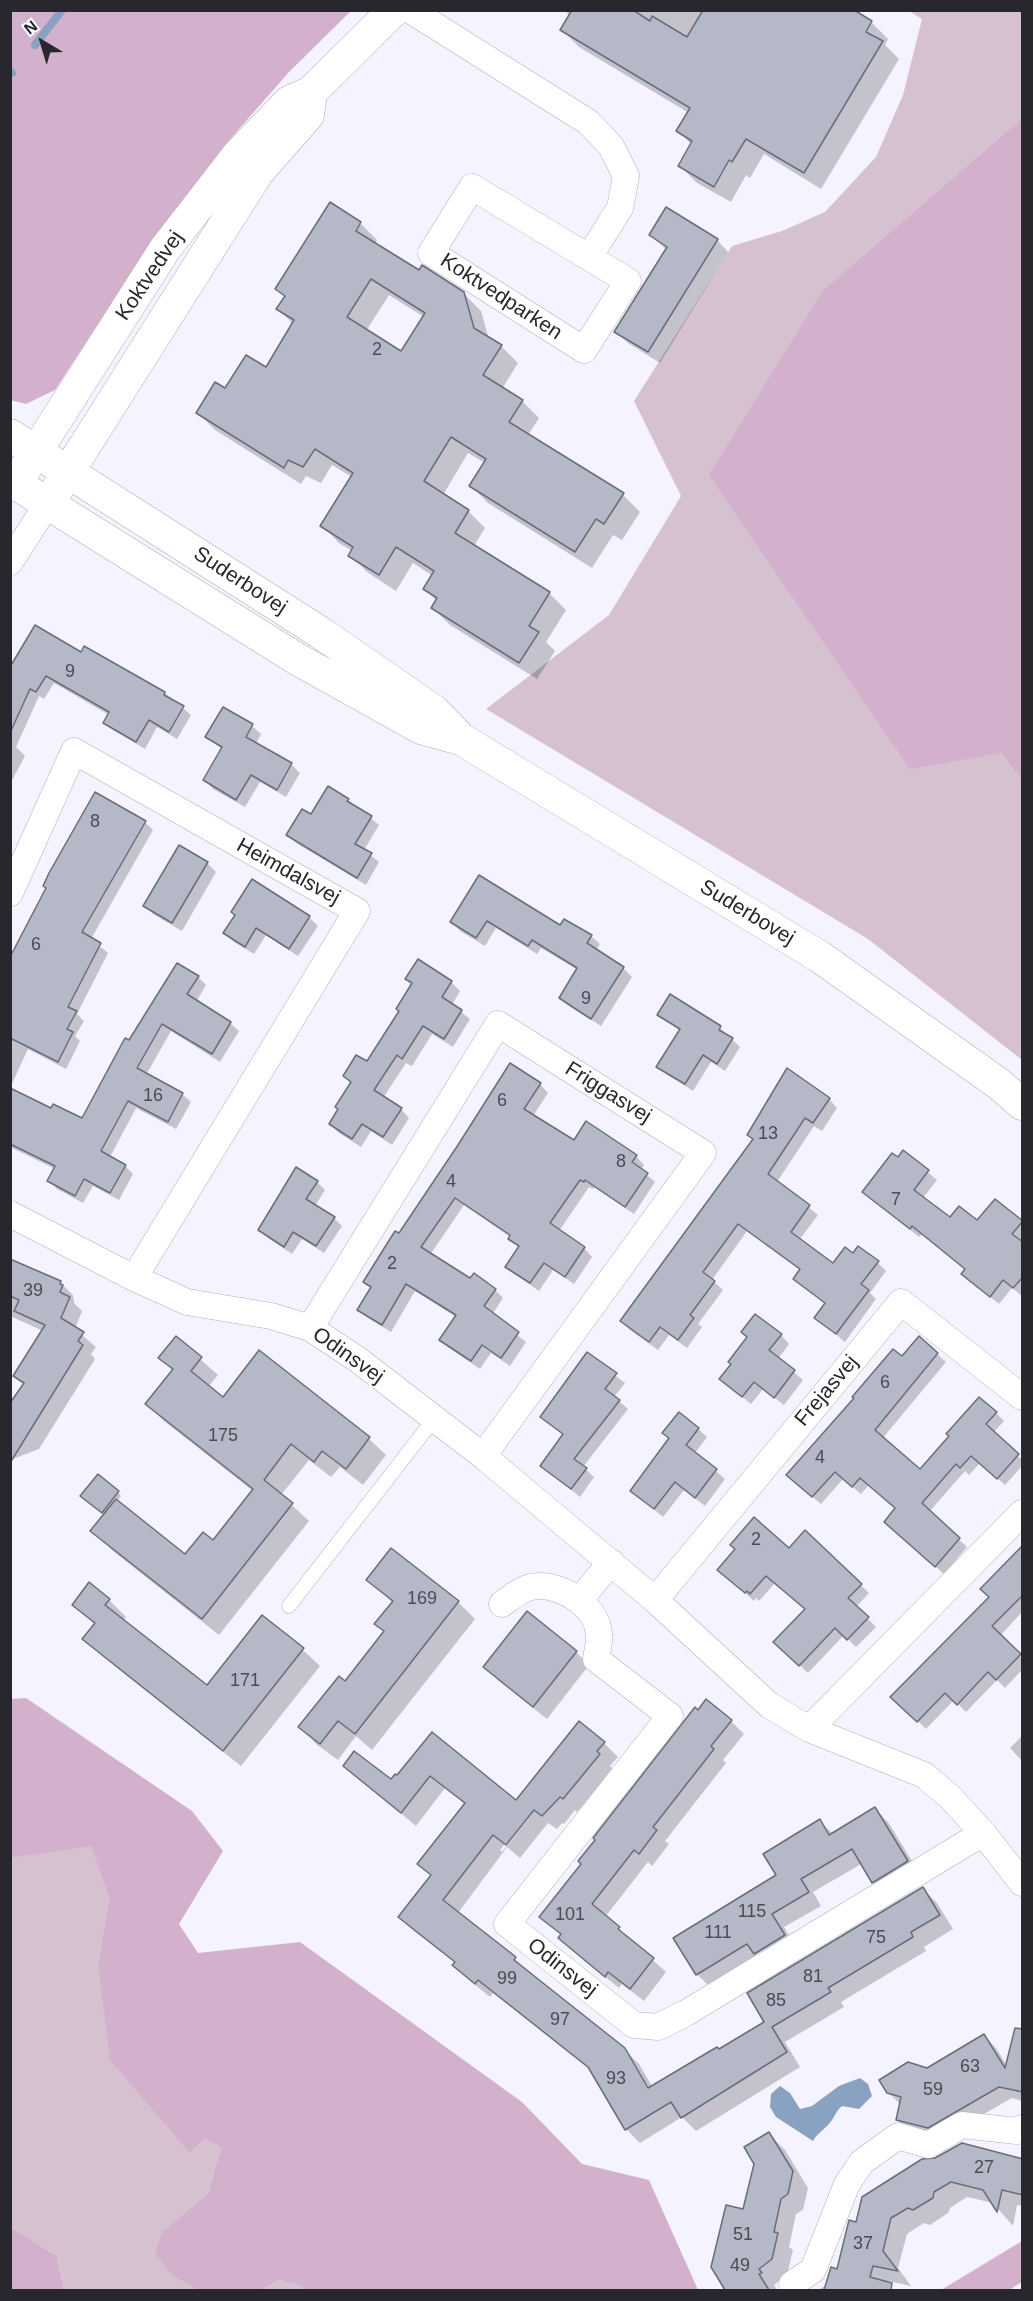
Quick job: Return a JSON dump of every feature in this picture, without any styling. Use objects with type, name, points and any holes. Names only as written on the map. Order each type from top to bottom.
[{"type":"street","name":"Koktvedvej","points":[[12,485],[37,452],[165,249],[238,155],[289,102],[311,92],[394,10]]},
{"type":"street","points":[[410,10],[588,123],[611,146],[626,176],[620,208],[589,257]]},
{"type":"street","name":"Koktvedvej","points":[[48,503],[258,172],[308,115],[311,92]]},
{"type":"street","name":"Koktvedparken","points":[[472,187],[589,257],[628,281],[584,350],[431,253],[472,187]]},
{"type":"street","name":"Suderbovej","points":[[10,435],[321,633],[434,711],[461,739],[820,957],[999,1084],[1023,1104]]},
{"type":"street","name":"Suderbovej","points":[[12,485],[48,503],[297,659],[421,728],[461,739]]},
{"type":"street","points":[[10,562],[48,503]]},
{"type":"street","name":"Heimdalsvej","points":[[10,893],[74,751],[357,911],[134,1278]]},
{"type":"street","name":"Friggasvej","points":[[310,1328],[498,1024],[703,1153],[483,1456]]},
{"type":"street","name":"Odinsvej","points":[[10,1214],[134,1278],[187,1302],[271,1316],[310,1328],[357,1359],[483,1456],[655,1600],[770,1705],[809,1729],[924,1775],[950,1797],[1018,1868]]},
{"type":"street","name":"Frejasvej","points":[[655,1600],[901,1302],[1023,1397]]},
{"type":"street","points":[[809,1729],[1023,1513]]},
{"type":"street","points":[[579,1601],[611,1562]]},
{"type":"street","name":"Odinsvej","points":[[502,1604],[522,1590],[538,1586],[563,1590],[579,1601],[594,1616],[599,1634],[596,1659],[670,1716],[507,1924],[634,2025],[658,2026],[686,2013],[983,1833]]},
{"type":"street","points":[[792,2284],[813,2270],[847,2184],[862,2162],[898,2136],[928,2145],[962,2125],[1017,2131],[1023,2128]]},
{"type":"lane","points":[[289,1606],[434,1419]]},
{"type":"shaded area","points":[[10,11],[351,11],[289,72],[225,145],[151,242],[55,390],[26,404],[10,400]]},
{"type":"shaded area","points":[[909,11],[1022,11],[1022,118],[824,289],[1001,753],[1022,781],[1022,1060],[868,939],[486,709],[609,615],[681,496],[634,401],[732,246],[782,231],[825,212],[876,157],[903,95],[922,19]]},
{"type":"shaded area","points":[[1022,118],[1022,781],[1001,753],[910,769],[709,475],[824,289]]},
{"type":"shaded area","points":[[26,1698],[192,1811],[223,1851],[179,1924],[198,1953],[300,1942],[522,2102],[582,2164],[649,2180],[698,2290],[305,2290],[301,2286],[279,2280],[261,2290],[197,2290],[174,2277],[155,2253],[163,2231],[208,2193],[221,2148],[205,2139],[190,2153],[110,2060],[98,1964],[109,1898],[91,1846],[11,1858],[11,1699]]},
{"type":"shaded area","points":[[91,1845],[109,1898],[98,1964],[190,2153],[205,2139],[221,2148],[208,2193],[163,2231],[174,2277],[197,2290],[64,2290],[57,2256],[11,2227],[10,1858]]},
{"type":"shaded area","points":[[11,2227],[57,2256],[64,2290],[11,2290]]},
{"type":"shaded area","points":[[1022,2241],[1022,2282],[1009,2290],[941,2290]]},
{"type":"shaded area","points":[[279,2280],[301,2286],[305,2290],[261,2290]]},
{"type":"water","points":[[860,2078],[868,2084],[872,2096],[859,2109],[842,2106],[813,2141],[776,2117],[770,2107],[771,2094],[780,2086],[790,2093],[800,2109],[812,2106],[839,2086]]},
{"type":"building","points":[[572,10],[633,10],[650,21],[652,16],[687,37],[703,10],[854,10],[872,21],[866,32],[883,41],[804,173],[746,139],[732,162],[729,160],[714,187],[678,166],[692,141],[676,131],[690,108],[560,30]]},
{"type":"building","points":[[330,202],[361,222],[356,231],[419,270],[422,265],[464,292],[474,328],[502,345],[483,375],[523,400],[509,422],[624,493],[604,524],[596,519],[575,552],[469,486],[486,459],[451,437],[424,481],[469,510],[455,533],[550,592],[529,626],[539,632],[519,663],[431,608],[437,598],[423,589],[434,571],[396,547],[379,575],[348,556],[353,547],[320,526],[353,473],[315,449],[303,467],[288,460],[284,468],[196,413],[215,382],[225,388],[246,355],[266,367],[294,320],[276,309],[285,296],[275,289]],"holes":[[[371,279],[425,313],[401,351],[347,317]]]},
{"type":"building","points":[[666,207],[718,239],[648,352],[614,332],[667,247],[649,235]]},
{"type":"building","points":[[35,625],[81,652],[84,646],[165,692],[164,695],[184,706],[169,732],[149,720],[136,742],[103,723],[109,712],[46,676],[36,692],[30,689],[10,733],[10,667]]},
{"type":"building","points":[[223,707],[253,724],[246,737],[292,763],[277,790],[251,775],[236,800],[203,780],[222,747],[205,737]]},
{"type":"building","points":[[328,786],[372,816],[355,844],[372,853],[357,878],[286,835],[302,809],[311,814]]},
{"type":"building","points":[[95,792],[146,821],[82,932],[101,943],[68,1007],[77,1011],[67,1029],[73,1032],[58,1062],[10,1038],[10,957],[46,888],[43,886],[49,873]]},
{"type":"building","points":[[179,845],[208,862],[172,923],[143,906]]},
{"type":"building","points":[[479,875],[560,925],[564,919],[592,935],[587,943],[624,967],[591,1019],[559,998],[577,968],[532,940],[528,946],[487,921],[476,938],[450,922]]},
{"type":"building","points":[[252,879],[310,916],[289,949],[256,928],[245,947],[223,933],[235,915],[231,912]]},
{"type":"building","points":[[418,959],[452,981],[442,997],[462,1010],[444,1039],[423,1026],[402,1059],[397,1055],[374,1090],[402,1108],[383,1137],[362,1124],[352,1139],[329,1124],[338,1109],[335,1107],[351,1082],[343,1076],[356,1055],[367,1061],[399,1011],[396,1009],[412,983],[405,979]]},
{"type":"building","points":[[177,963],[199,976],[187,994],[231,1022],[212,1054],[162,1024],[137,1068],[183,1093],[168,1122],[128,1101],[101,1151],[126,1165],[110,1193],[84,1179],[75,1196],[47,1181],[55,1166],[10,1144],[10,1088],[51,1108],[53,1104],[82,1118],[125,1038],[129,1040]]},
{"type":"building","points":[[670,994],[721,1026],[719,1030],[733,1038],[717,1064],[703,1055],[685,1084],[656,1067],[680,1029],[657,1015]]},
{"type":"building","points":[[510,1063],[541,1083],[524,1109],[574,1140],[586,1121],[637,1155],[632,1162],[648,1173],[625,1207],[585,1180],[584,1182],[580,1180],[550,1223],[585,1247],[565,1277],[544,1263],[530,1283],[505,1267],[519,1246],[508,1239],[510,1235],[455,1198],[421,1247],[470,1278],[474,1273],[496,1289],[484,1306],[519,1332],[501,1358],[482,1345],[471,1361],[439,1340],[456,1315],[406,1284],[382,1325],[357,1310],[371,1287],[363,1282],[395,1231],[399,1233]]},
{"type":"building","points":[[787,1068],[830,1098],[813,1123],[805,1118],[768,1174],[810,1205],[791,1232],[833,1263],[845,1247],[853,1253],[858,1246],[879,1261],[861,1284],[869,1290],[836,1334],[814,1318],[825,1303],[793,1279],[800,1269],[738,1224],[703,1272],[715,1281],[690,1315],[694,1318],[678,1340],[660,1327],[649,1342],[620,1321],[753,1139],[747,1135]]},
{"type":"building","points":[[903,1150],[929,1170],[914,1190],[950,1217],[959,1206],[977,1220],[995,1199],[1023,1221],[1012,1234],[1023,1242],[1023,1277],[1013,1288],[1003,1280],[990,1297],[961,1274],[965,1269],[912,1226],[910,1229],[862,1192],[892,1153],[898,1157]]},
{"type":"building","points":[[296,1167],[318,1181],[306,1199],[335,1217],[316,1246],[293,1232],[284,1247],[258,1230]]},
{"type":"building","points":[[10,1259],[61,1281],[60,1284],[63,1285],[60,1292],[70,1297],[61,1318],[84,1332],[78,1341],[83,1345],[10,1463],[10,1403],[24,1383],[13,1376],[45,1325],[14,1311],[19,1300],[10,1296]]},
{"type":"building","points":[[755,1314],[782,1334],[769,1350],[795,1370],[774,1398],[754,1382],[742,1397],[719,1379],[731,1364],[728,1362],[747,1337],[741,1332]]},
{"type":"building","points":[[176,1336],[202,1357],[191,1371],[223,1397],[259,1350],[370,1437],[346,1469],[322,1451],[314,1462],[291,1444],[264,1480],[293,1503],[202,1619],[90,1531],[116,1499],[185,1554],[203,1532],[213,1540],[253,1489],[145,1404],[173,1369],[158,1358]]},
{"type":"building","points":[[919,1336],[938,1353],[875,1430],[920,1469],[949,1436],[946,1434],[979,1397],[997,1412],[986,1424],[1019,1454],[997,1479],[971,1456],[960,1468],[956,1464],[922,1503],[960,1538],[935,1567],[884,1522],[895,1508],[860,1478],[852,1487],[835,1472],[812,1497],[786,1475],[854,1398],[852,1397],[893,1349],[902,1356]]},
{"type":"building","points":[[587,1352],[617,1373],[605,1389],[620,1400],[574,1459],[587,1468],[571,1489],[540,1466],[563,1434],[540,1417]]},
{"type":"building","points":[[679,1412],[699,1428],[686,1445],[717,1469],[695,1498],[675,1482],[654,1509],[630,1491],[669,1438],[662,1433]]},
{"type":"building","points":[[98,1474],[119,1491],[102,1513],[80,1496]]},
{"type":"building","points":[[754,1517],[789,1548],[805,1530],[862,1584],[848,1598],[869,1617],[847,1640],[835,1628],[799,1666],[773,1642],[805,1609],[766,1576],[750,1594],[747,1591],[745,1593],[717,1570],[735,1549],[730,1545]]},
{"type":"building","points":[[1023,1545],[1023,1595],[992,1626],[1021,1654],[996,1680],[988,1672],[957,1705],[945,1693],[917,1722],[890,1697],[989,1597],[980,1589]]},
{"type":"building","points":[[391,1548],[459,1601],[355,1734],[338,1721],[320,1744],[298,1727],[339,1676],[345,1681],[384,1631],[374,1624],[393,1601],[366,1580]]},
{"type":"building","points":[[89,1582],[110,1599],[105,1605],[207,1685],[262,1615],[304,1648],[223,1751],[82,1639],[95,1623],[72,1605]]},
{"type":"building","points":[[527,1611],[577,1651],[533,1707],[483,1667]]},
{"type":"building","points":[[706,1699],[732,1720],[711,1746],[714,1749],[653,1827],[657,1830],[639,1854],[634,1850],[592,1904],[654,1958],[630,1989],[608,1972],[605,1977],[558,1938],[561,1934],[539,1917],[581,1864],[578,1861],[595,1840],[593,1838],[695,1707],[698,1710]]},
{"type":"building","points":[[579,1721],[605,1742],[597,1751],[600,1754],[563,1799],[560,1797],[542,1816],[534,1810],[506,1845],[493,1835],[443,1900],[516,1957],[514,1960],[625,2048],[648,2088],[764,2022],[747,1993],[923,1887],[940,1915],[911,1932],[913,1937],[828,1988],[831,1992],[772,2027],[787,2052],[681,2118],[671,2102],[625,2130],[588,2067],[478,1980],[475,1984],[452,1965],[455,1962],[398,1917],[431,1875],[417,1864],[465,1803],[430,1776],[401,1813],[343,1766],[354,1751],[391,1779],[395,1774],[397,1775],[432,1732],[516,1800]]},
{"type":"building","points":[[875,1807],[908,1861],[872,1883],[852,1849],[801,1879],[809,1892],[772,1914],[785,1935],[754,1954],[747,1944],[696,1975],[673,1938],[776,1875],[763,1854],[820,1819],[829,1835]]},
{"type":"building","points":[[1015,2028],[1023,2029],[1023,2092],[999,2087],[928,2128],[896,2120],[901,2097],[887,2093],[879,2080],[908,2062],[927,2068],[984,2034],[1005,2068]]},
{"type":"building","points":[[769,2132],[793,2171],[788,2194],[781,2199],[774,2232],[778,2233],[772,2259],[759,2269],[762,2273],[759,2274],[769,2290],[725,2290],[711,2267],[726,2205],[743,2209],[754,2164],[744,2147]]},
{"type":"building","points":[[962,2143],[1023,2159],[1023,2195],[1002,2190],[997,2212],[983,2190],[951,2182],[934,2192],[933,2198],[913,2210],[908,2208],[891,2218],[883,2251],[898,2271],[873,2266],[870,2277],[892,2283],[891,2290],[824,2290],[831,2267],[837,2269],[849,2220],[856,2222],[862,2197],[922,2159],[935,2158]]},
{"type":"waterway","points":[[35,45],[62,10]]}]
